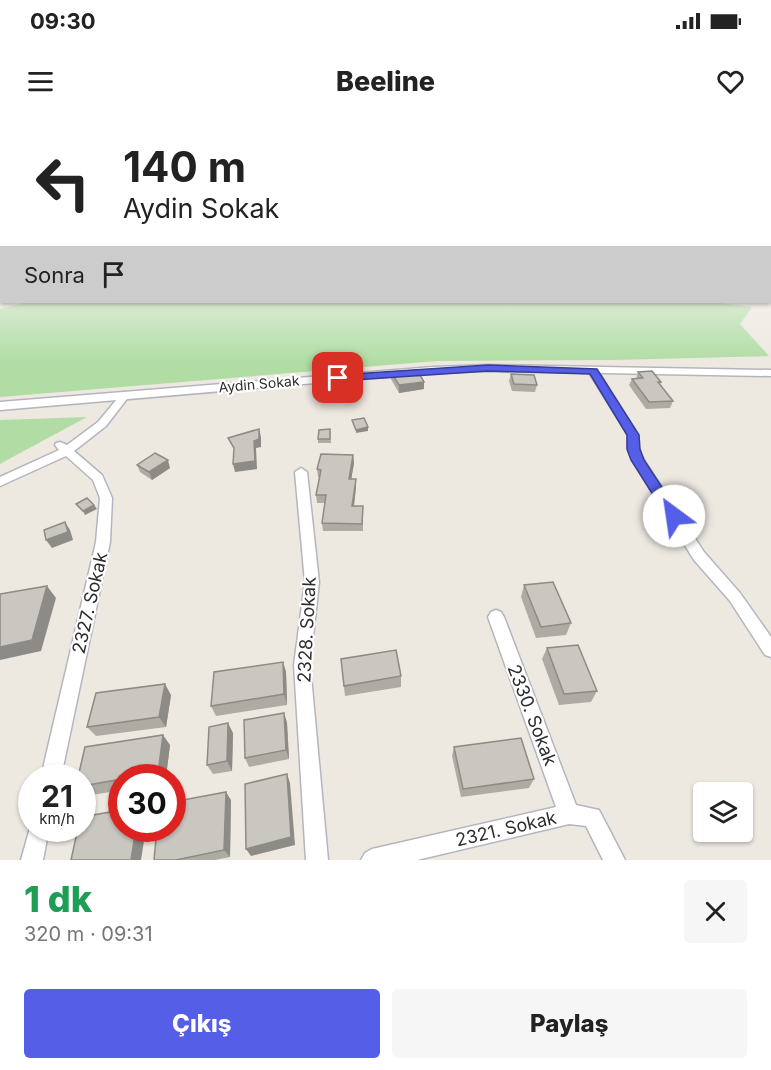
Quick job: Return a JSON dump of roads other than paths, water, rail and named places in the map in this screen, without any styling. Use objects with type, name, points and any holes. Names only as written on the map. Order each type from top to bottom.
[{"type":"street","name":"Aydin Sokak","points":[[0,406],[433,370],[488,368],[771,373]]},
{"type":"street","points":[[593,371],[633,435],[633,449],[638,460],[699,556],[735,597],[771,650]]},
{"type":"street","points":[[0,482],[102,424],[125,396]]},
{"type":"street","points":[[0,473],[62,448],[96,419],[105,409],[111,397]]},
{"type":"street","name":"2327. Sokak","points":[[54,764],[103,542],[106,498],[98,478],[62,448]]},
{"type":"street","name":"2328. Sokak","points":[[301,472],[312,582],[302,665],[317,860]]},
{"type":"street","name":"2330. Sokak","points":[[495,617],[569,814]]},
{"type":"street","points":[[569,814],[592,817],[614,860]]},
{"type":"street","name":"2321. Sokak","points":[[372,860],[569,814]]},
{"type":"street","points":[[32,860],[36,842]]}]
